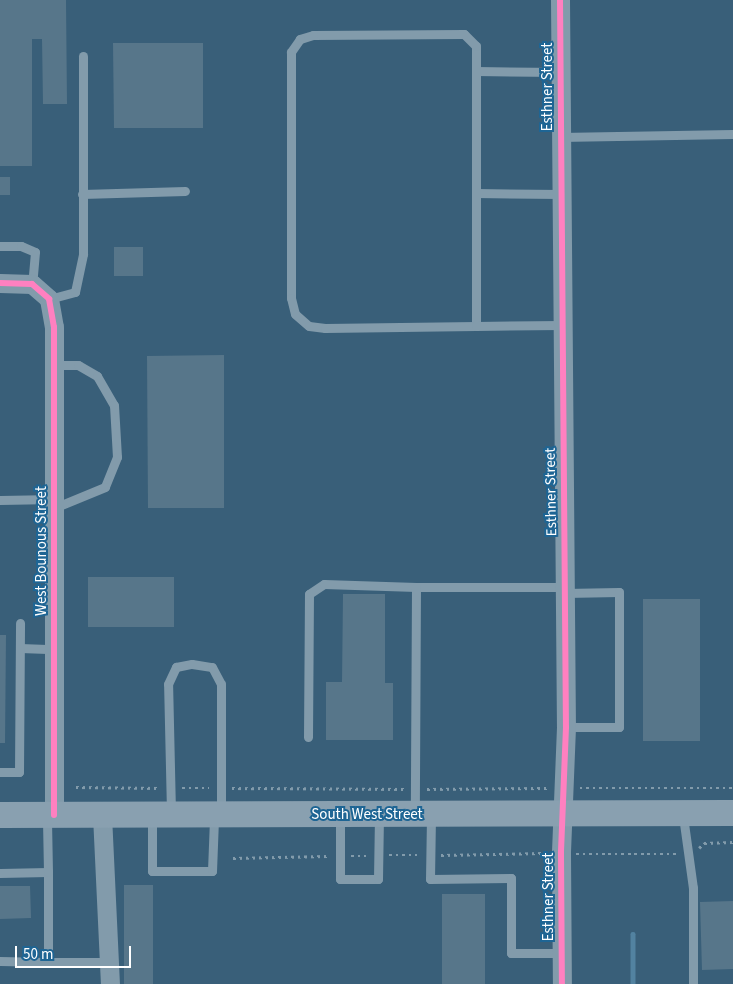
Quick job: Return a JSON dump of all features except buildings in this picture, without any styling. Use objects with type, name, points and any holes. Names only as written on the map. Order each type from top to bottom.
[{"type":"main road","name":"South West Street","points":[[0,816],[340,814],[562,816],[733,813]]},
{"type":"street","name":"Esthner Street","points":[[560,0],[566,727],[561,854],[562,984]]},
{"type":"street","points":[[0,284],[40,292]]},
{"type":"street","name":"West Bounous Street","points":[[40,292],[54,327],[54,649],[50,815]]},
{"type":"street","points":[[102,815],[110,984]]},
{"type":"lane","points":[[476,326],[476,46],[464,34],[313,35],[300,40],[291,52],[291,298],[295,314],[309,326],[325,328],[562,325]]},
{"type":"lane","points":[[0,246],[22,246],[35,252],[40,292],[75,292],[83,254],[83,56]]},
{"type":"lane","points":[[476,71],[560,72]]},
{"type":"lane","points":[[560,137],[733,134]]},
{"type":"lane","points":[[82,194],[186,191]]},
{"type":"lane","points":[[476,193],[561,194]]},
{"type":"lane","points":[[0,500],[54,504],[104,487],[117,457],[114,405],[97,376],[78,365],[54,365]]},
{"type":"lane","points":[[308,737],[309,594],[324,584],[619,592],[619,727],[566,727]]},
{"type":"lane","points":[[416,587],[423,814],[430,855],[430,879],[511,878],[511,953],[562,953]]},
{"type":"lane","points":[[0,772],[19,772],[20,623]]},
{"type":"lane","points":[[20,648],[54,649]]},
{"type":"lane","points":[[192,664],[212,667],[221,684],[217,815],[212,871],[152,871],[161,815],[168,684],[176,667],[192,664]]},
{"type":"lane","points":[[340,814],[340,879],[378,879],[379,814]]},
{"type":"lane","points":[[683,814],[693,888],[693,984]]},
{"type":"lane","points":[[48,962],[50,815]]},
{"type":"lane","points":[[0,873],[48,872]]},
{"type":"lane","points":[[0,961],[109,962]]},
{"type":"path","points":[[233,858],[379,855],[693,854],[704,844],[733,842]]},
{"type":"waterway","points":[[633,934],[633,984]]},
{"type":"cycle path","points":[[560,0],[566,727],[561,853],[562,984]]},
{"type":"cycle path","points":[[0,283],[32,284],[49,299],[54,327],[54,815]]}]
